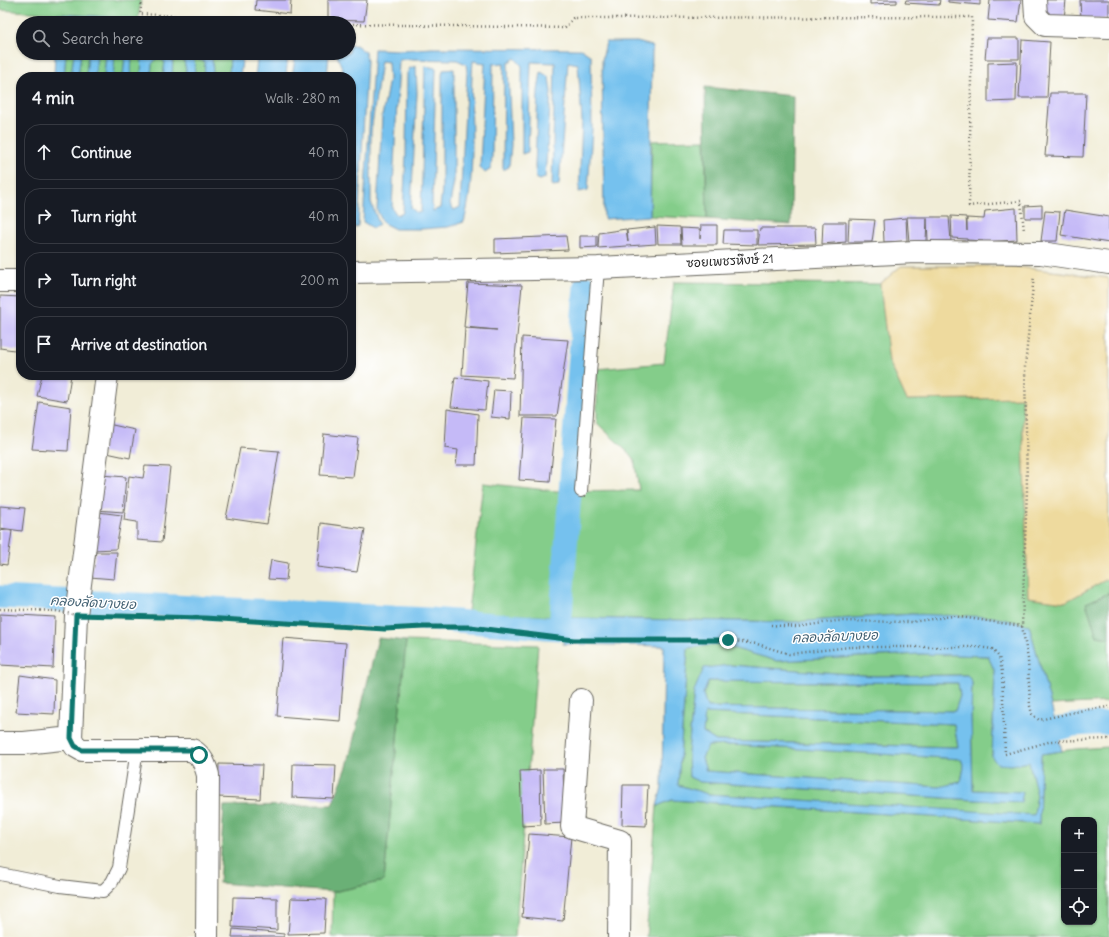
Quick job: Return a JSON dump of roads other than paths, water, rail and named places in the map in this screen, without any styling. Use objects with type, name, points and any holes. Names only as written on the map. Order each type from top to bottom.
[{"type":"street","points":[[1035,0],[1036,16],[1045,25],[1109,27]]},
{"type":"street","name":"ซอยเพชรหึงษ์ 21","points":[[356,272],[598,268],[915,252],[1031,253],[1109,263]]},
{"type":"street","points":[[0,281],[16,281]]},
{"type":"street","points":[[106,380],[77,606],[71,738],[75,746],[82,750],[192,750],[199,755],[205,765],[208,775],[207,937]]},
{"type":"street","points":[[581,700],[572,827],[620,840],[619,937]]},
{"type":"street","points":[[0,743],[24,743],[71,738]]},
{"type":"lane","points":[[581,490],[598,268]]},
{"type":"lane","points":[[0,874],[60,886],[103,891],[112,882],[119,868],[137,750]]},
{"type":"water","points":[[58,14],[92,16],[58,16]]},
{"type":"water","points":[[606,42],[637,42],[652,46],[650,216],[604,219],[602,60]]},
{"type":"water","points":[[356,45],[365,52],[367,60],[358,226],[356,227],[356,72],[343,72],[339,60],[356,60]]},
{"type":"water","points":[[432,48],[581,49],[591,56],[592,129],[588,190],[579,192],[582,121],[578,64],[568,62],[559,185],[552,186],[555,63],[531,62],[528,152],[522,154],[522,66],[515,58],[508,63],[511,145],[509,167],[503,170],[504,63],[493,64],[492,157],[491,169],[485,173],[480,167],[485,63],[473,61],[471,182],[464,222],[448,227],[421,229],[395,229],[383,223],[377,210],[382,117],[389,79],[388,62],[381,61],[371,132],[371,202],[379,224],[373,228],[363,222],[374,49],[402,50]],"holes":[[[399,60],[457,60],[466,64],[467,72],[460,207],[454,210],[450,204],[454,181],[454,69],[443,70],[442,75],[442,188],[440,208],[433,211],[436,68],[425,66],[421,212],[417,213],[411,208],[417,93],[416,66],[410,68],[407,73],[406,155],[403,212],[397,215],[392,208]]]},
{"type":"water","points":[[55,60],[65,60],[64,72],[54,72]]},
{"type":"water","points":[[73,60],[80,60],[79,72],[72,72]]},
{"type":"water","points":[[87,60],[96,60],[95,72],[86,72]]},
{"type":"water","points":[[105,60],[114,60],[113,72],[104,72]]},
{"type":"water","points":[[125,60],[132,60],[131,72],[123,72]]},
{"type":"water","points":[[142,60],[155,60],[152,64],[151,72],[141,72]]},
{"type":"water","points":[[162,60],[173,60],[172,72],[164,72],[165,62]]},
{"type":"water","points":[[184,60],[194,60],[195,72],[186,72]]},
{"type":"water","points":[[201,60],[212,60],[213,72],[204,72],[205,62]]},
{"type":"water","points":[[230,60],[242,60],[241,72],[229,72]]},
{"type":"water","points":[[257,60],[287,60],[286,72],[256,72]]},
{"type":"water","points":[[295,60],[328,60],[327,72],[293,72]]},
{"type":"water","points":[[541,72],[549,77],[551,92],[545,178],[540,180],[536,178],[535,166],[538,91]]},
{"type":"water","points":[[912,614],[993,617],[1029,625],[1062,751],[1041,754],[1039,824],[672,800],[657,806],[662,787],[664,646],[563,644],[568,618],[794,622]],"holes":[[[719,644],[777,661],[921,654],[988,656],[995,672],[992,757],[997,764],[1011,765],[1029,762],[1037,795],[1034,815],[708,794],[678,785],[688,648]]]},
{"type":"water","points":[[730,665],[875,676],[967,675],[972,682],[971,715],[973,790],[1023,792],[1021,802],[700,782],[689,777],[688,753],[694,691],[704,668]],"holes":[[[708,681],[958,683],[960,696],[955,711],[707,707],[703,694]],[[705,713],[954,724],[958,747],[716,741],[703,733]],[[732,745],[961,759],[964,767],[961,782],[939,787],[706,771],[702,758],[708,746]]]},
{"type":"waterway","points":[[560,629],[585,286]]},
{"type":"waterway","name":"คลองลัดบางยอ","points":[[0,597],[429,619],[560,629],[597,630]]},
{"type":"waterway","name":"คลองลัดบางยอ","points":[[1026,731],[1038,734],[1073,725],[1109,723]]}]
